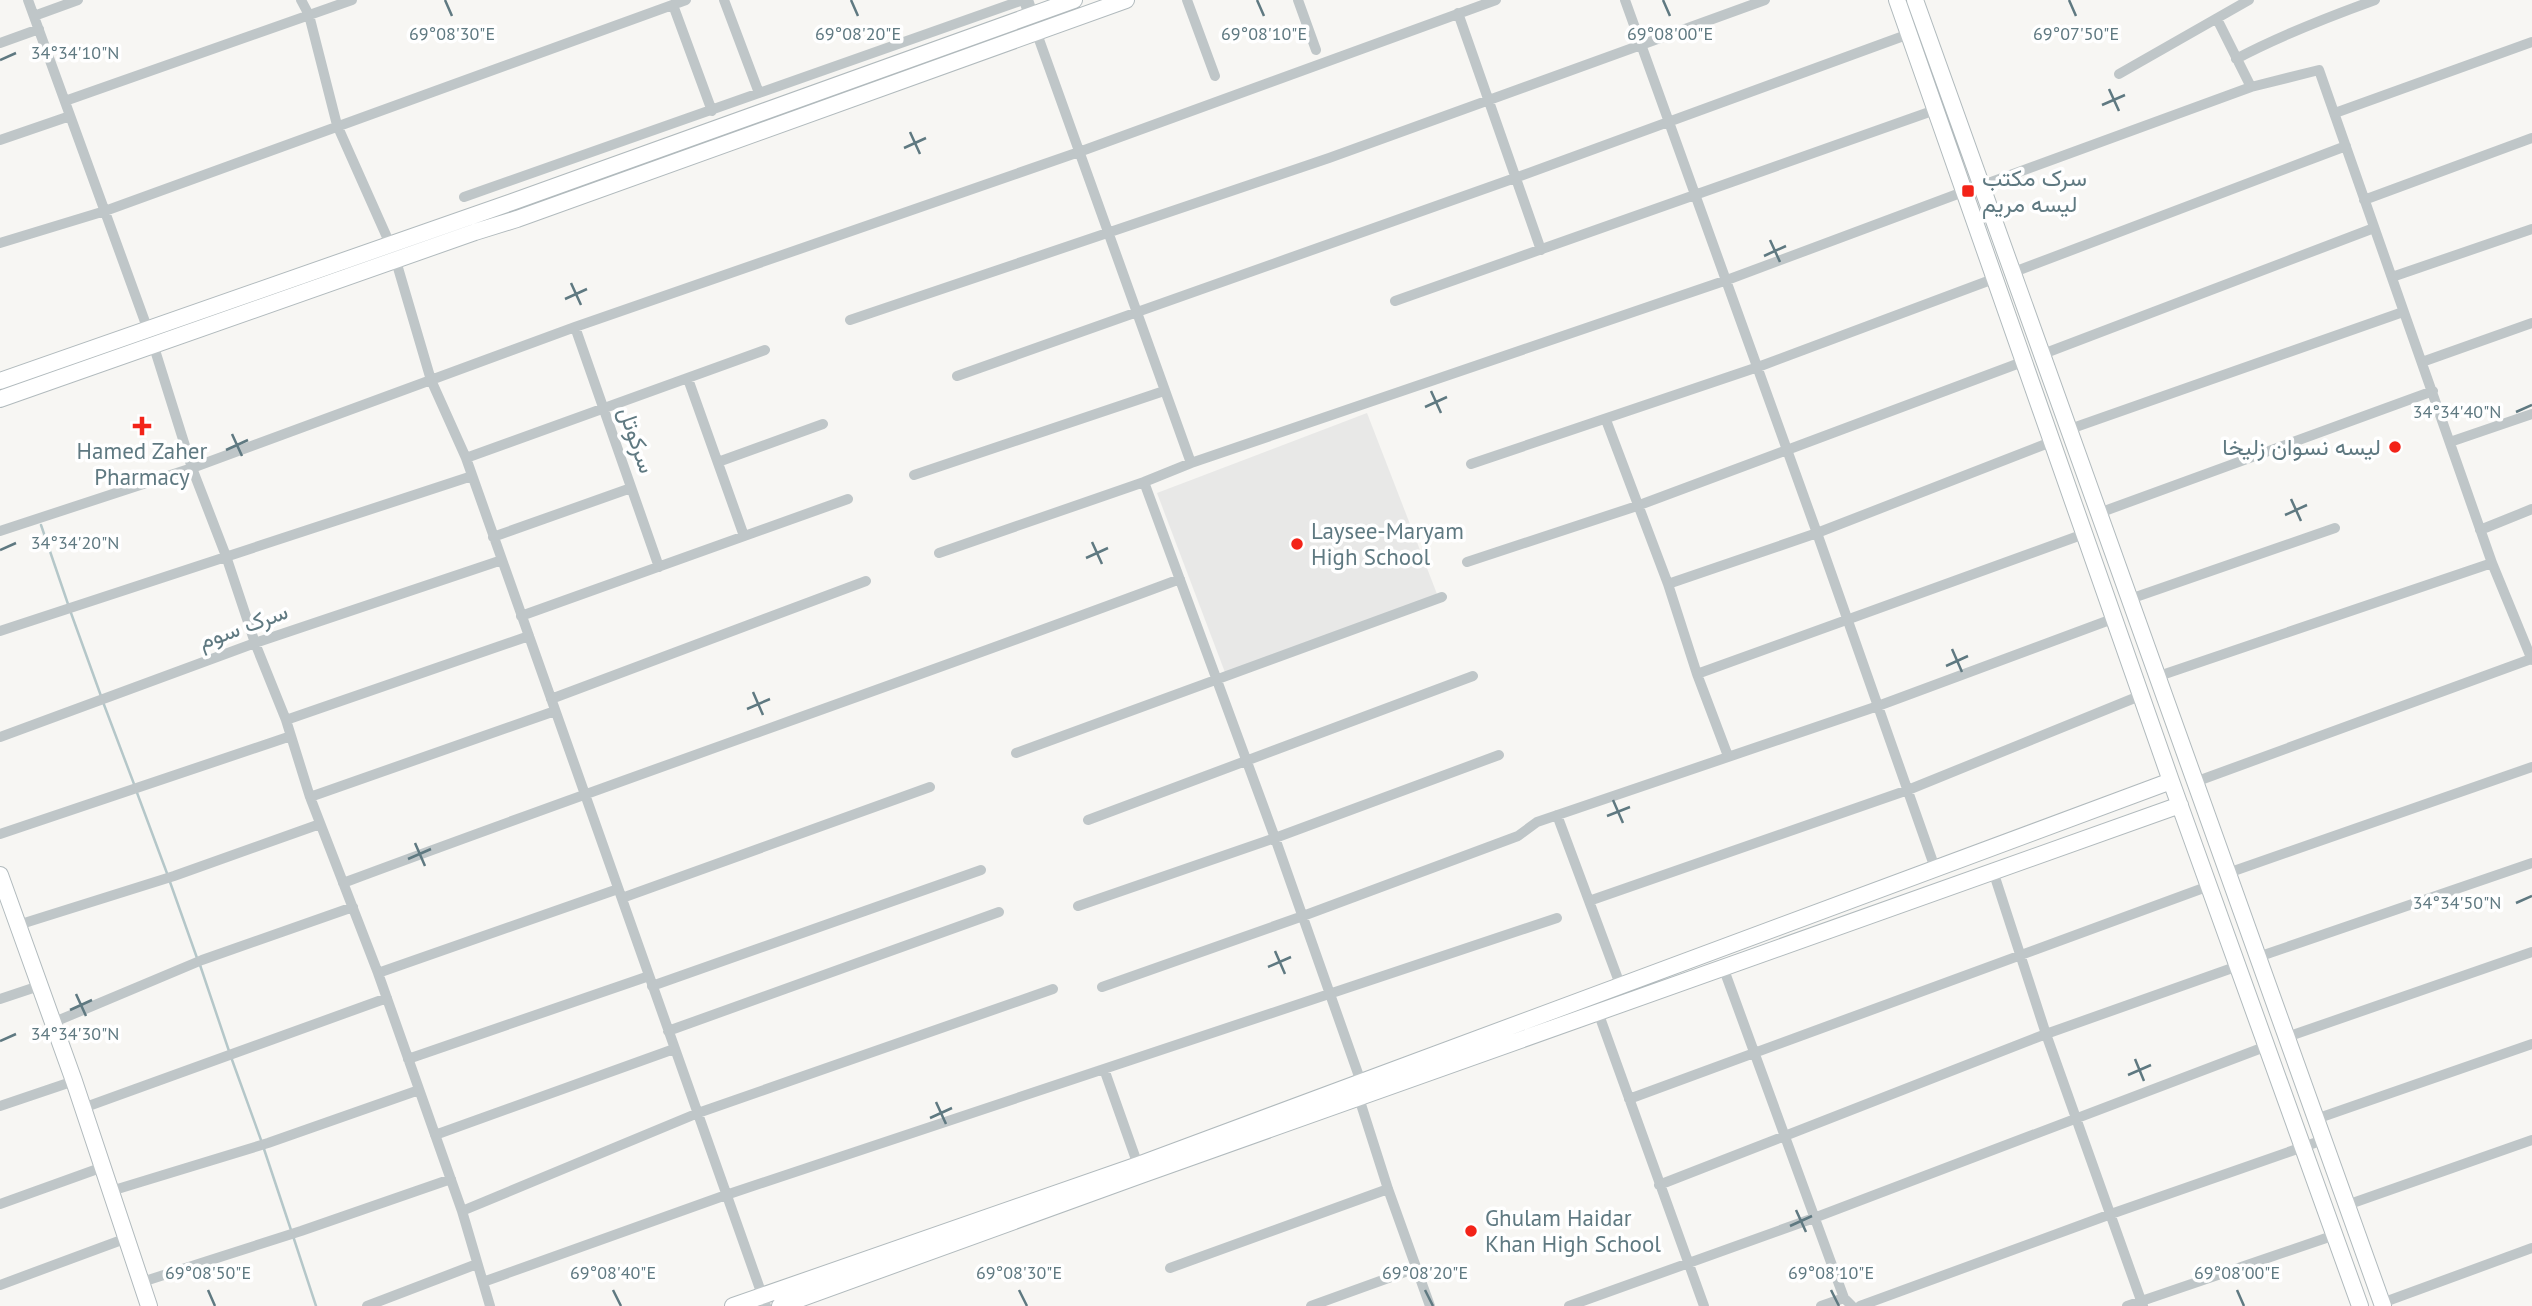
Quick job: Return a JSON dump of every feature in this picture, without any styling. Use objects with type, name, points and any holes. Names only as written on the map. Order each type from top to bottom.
[{"type":"main road","points":[[0,399],[396,261],[512,202],[1027,5],[1074,0]]},
{"type":"main road","points":[[0,380],[390,244],[472,224],[517,219],[1106,4],[1126,0]]},
{"type":"main road","points":[[1896,0],[2171,781],[2360,1306]]},
{"type":"main road","points":[[1915,0],[2382,1305]]},
{"type":"main road","points":[[1954,163],[1972,156]]},
{"type":"main road","points":[[512,202],[512,211],[517,219]]},
{"type":"main road","points":[[1973,216],[1992,210]]},
{"type":"main road","points":[[780,1306],[1451,1057],[1621,987],[2171,781]]},
{"type":"main road","points":[[1451,1057],[1598,1012],[2180,805]]},
{"type":"main road","points":[[0,875],[4,899],[18,925],[74,1080],[149,1306]]},
{"type":"main road","points":[[733,1306],[764,1301],[1138,1165],[1360,1090]]},
{"type":"street","points":[[28,0],[148,330]]},
{"type":"street","points":[[34,16],[78,0]]},
{"type":"street","points":[[301,0],[309,15],[337,125],[390,244]]},
{"type":"street","points":[[65,101],[352,0]]},
{"type":"street","points":[[0,243],[105,211],[686,0]]},
{"type":"street","points":[[724,0],[759,93]]},
{"type":"street","points":[[1187,0],[1215,76]]},
{"type":"street","points":[[1298,0],[1316,50]]},
{"type":"street","points":[[0,531],[192,468],[575,327],[1079,152],[1496,0]]},
{"type":"street","points":[[1625,0],[1936,869]]},
{"type":"street","points":[[850,320],[1316,163],[1765,0]]},
{"type":"street","points":[[2119,74],[2249,0]]},
{"type":"street","points":[[2236,59],[2304,27],[2375,0]]},
{"type":"street","points":[[673,5],[712,111]]},
{"type":"street","points":[[464,197],[759,93],[1027,5]]},
{"type":"street","points":[[1458,13],[1541,250]]},
{"type":"street","points":[[2217,19],[2251,87]]},
{"type":"street","points":[[0,43],[38,29]]},
{"type":"street","points":[[1037,31],[1191,463]]},
{"type":"street","points":[[957,376],[1515,178],[1909,34]]},
{"type":"street","points":[[2335,113],[2532,42]]},
{"type":"street","points":[[1983,185],[2251,87],[2319,70],[2492,563],[2528,639],[2532,659],[2195,782]]},
{"type":"street","points":[[1395,302],[1695,193],[1935,110]]},
{"type":"street","points":[[0,140],[70,116]]},
{"type":"street","points":[[2364,200],[2532,138]]},
{"type":"street","points":[[2014,272],[2346,146]]},
{"type":"street","points":[[939,553],[1191,463],[1727,280],[1964,192]]},
{"type":"street","points":[[2043,354],[2374,228]]},
{"type":"street","points":[[2392,277],[2532,229]]},
{"type":"street","points":[[396,261],[431,380],[466,458],[764,1301]]},
{"type":"street","points":[[1471,464],[1606,420],[1996,278]]},
{"type":"street","points":[[2070,429],[2403,312]]},
{"type":"street","points":[[2422,362],[2532,323]]},
{"type":"street","name":"سرکوتل","points":[[575,327],[659,567]]},
{"type":"street","points":[[154,347],[192,468],[226,555],[255,643],[286,720],[310,797],[378,973],[451,1179],[491,1306]]},
{"type":"street","points":[[466,458],[765,350]]},
{"type":"street","points":[[1467,562],[1637,506],[2025,361]]},
{"type":"street","points":[[688,379],[744,536]]},
{"type":"street","points":[[914,475],[1164,391]]},
{"type":"street","points":[[2099,513],[2433,391]]},
{"type":"street","points":[[2450,442],[2532,414]]},
{"type":"street","points":[[1606,420],[1668,584],[1697,674],[1728,756]]},
{"type":"street","points":[[718,462],[823,424]]},
{"type":"street","points":[[1668,584],[1817,533],[2052,442]]},
{"type":"street","points":[[0,631],[472,476]]},
{"type":"street","points":[[1144,482],[1303,916],[1360,1090],[1388,1189],[1430,1306]]},
{"type":"street","points":[[494,537],[631,488]]},
{"type":"street","points":[[521,616],[848,499]]},
{"type":"street","points":[[2480,530],[2532,509]]},
{"type":"street","points":[[2130,599],[2335,528]]},
{"type":"street","points":[[1697,674],[2084,534]]},
{"type":"street","name":"سرک سوم","points":[[0,737],[255,643],[502,560]]},
{"type":"street","points":[[2159,676],[2492,563]]},
{"type":"street","points":[[343,883],[584,793],[946,667],[1180,579]]},
{"type":"street","points":[[310,797],[553,705],[866,581]]},
{"type":"street","points":[[1016,753],[1442,597]]},
{"type":"street","points":[[1102,987],[1518,836],[1537,822],[1878,706],[2115,618]]},
{"type":"street","points":[[286,720],[528,636]]},
{"type":"street","points":[[1088,820],[1473,676]]},
{"type":"street","points":[[1589,901],[1908,790],[2142,695]]},
{"type":"street","points":[[0,834],[291,736]]},
{"type":"street","points":[[1078,906],[1275,838],[1499,755]]},
{"type":"street","points":[[2228,873],[2532,767]]},
{"type":"street","points":[[378,973],[930,788]]},
{"type":"street","points":[[1557,815],[1621,987]]},
{"type":"street","points":[[18,925],[174,876],[320,824]]},
{"type":"street","points":[[2258,957],[2532,863]]},
{"type":"street","points":[[408,1059],[981,870]]},
{"type":"street","points":[[1993,871],[2046,1034],[2142,1303]]},
{"type":"street","points":[[1629,1099],[2209,886]]},
{"type":"street","points":[[52,1023],[202,960],[353,907]]},
{"type":"street","points":[[668,1031],[999,912]]},
{"type":"street","points":[[483,1282],[726,1195],[1557,918]]},
{"type":"street","points":[[2287,1038],[2532,952]]},
{"type":"street","points":[[1659,1185],[2046,1034],[2238,965]]},
{"type":"street","points":[[1724,967],[1814,1218],[1848,1302],[1821,1306]]},
{"type":"street","points":[[0,999],[38,986]]},
{"type":"street","points":[[462,1211],[698,1113],[1053,989]]},
{"type":"street","points":[[83,1108],[387,998]]},
{"type":"street","points":[[1598,1012],[1704,1306]]},
{"type":"street","points":[[2316,1119],[2532,1044]]},
{"type":"street","points":[[1569,1306],[1814,1218],[2267,1046]]},
{"type":"street","points":[[435,1135],[674,1049]]},
{"type":"street","points":[[1104,1069],[1138,1165]]},
{"type":"street","points":[[0,1106],[74,1080]]},
{"type":"street","points":[[111,1191],[268,1143],[419,1090]]},
{"type":"street","points":[[1860,1306],[2323,1139]]},
{"type":"street","points":[[2347,1205],[2532,1140]]},
{"type":"street","points":[[0,1205],[103,1167]]},
{"type":"street","points":[[142,1282],[451,1179]]},
{"type":"street","points":[[1170,1268],[1388,1189]]},
{"type":"street","points":[[2127,1306],[2335,1235]]},
{"type":"street","points":[[0,1285],[127,1238]]},
{"type":"street","points":[[2382,1305],[2532,1248]]},
{"type":"street","points":[[367,1306],[477,1264]]},
{"type":"street","points":[[1311,1306],[1416,1268]]},
{"type":"shaded area","name":"Laysee-Maryam High School","points":[[1367,413],[1437,594],[1226,675],[1157,493]]},
{"type":"waterway","points":[[41,525],[69,607]]},
{"type":"waterway","points":[[71,613],[101,696]]},
{"type":"waterway","points":[[103,702],[134,784]]},
{"type":"waterway","points":[[136,790],[168,876]]},
{"type":"waterway","points":[[170,882],[197,958]]},
{"type":"waterway","points":[[200,965],[229,1051]]},
{"type":"waterway","points":[[231,1057],[261,1140]]},
{"type":"waterway","points":[[263,1146],[291,1230]]},
{"type":"waterway","points":[[293,1236],[316,1306]]},
{"type":"place","name":"سرک مکتب لیسه مریم","points":[[1968,191]]},
{"type":"place","name":"Hamed Zaher Pharmacy","points":[[142,426]]},
{"type":"place","name":"لیسه نسوان زلیخا","points":[[2395,447]]},
{"type":"place","name":"Laysee-Maryam High School","points":[[1297,544]]},
{"type":"place","name":"Ghulam Haidar Khan High School","points":[[1471,1231]]}]
